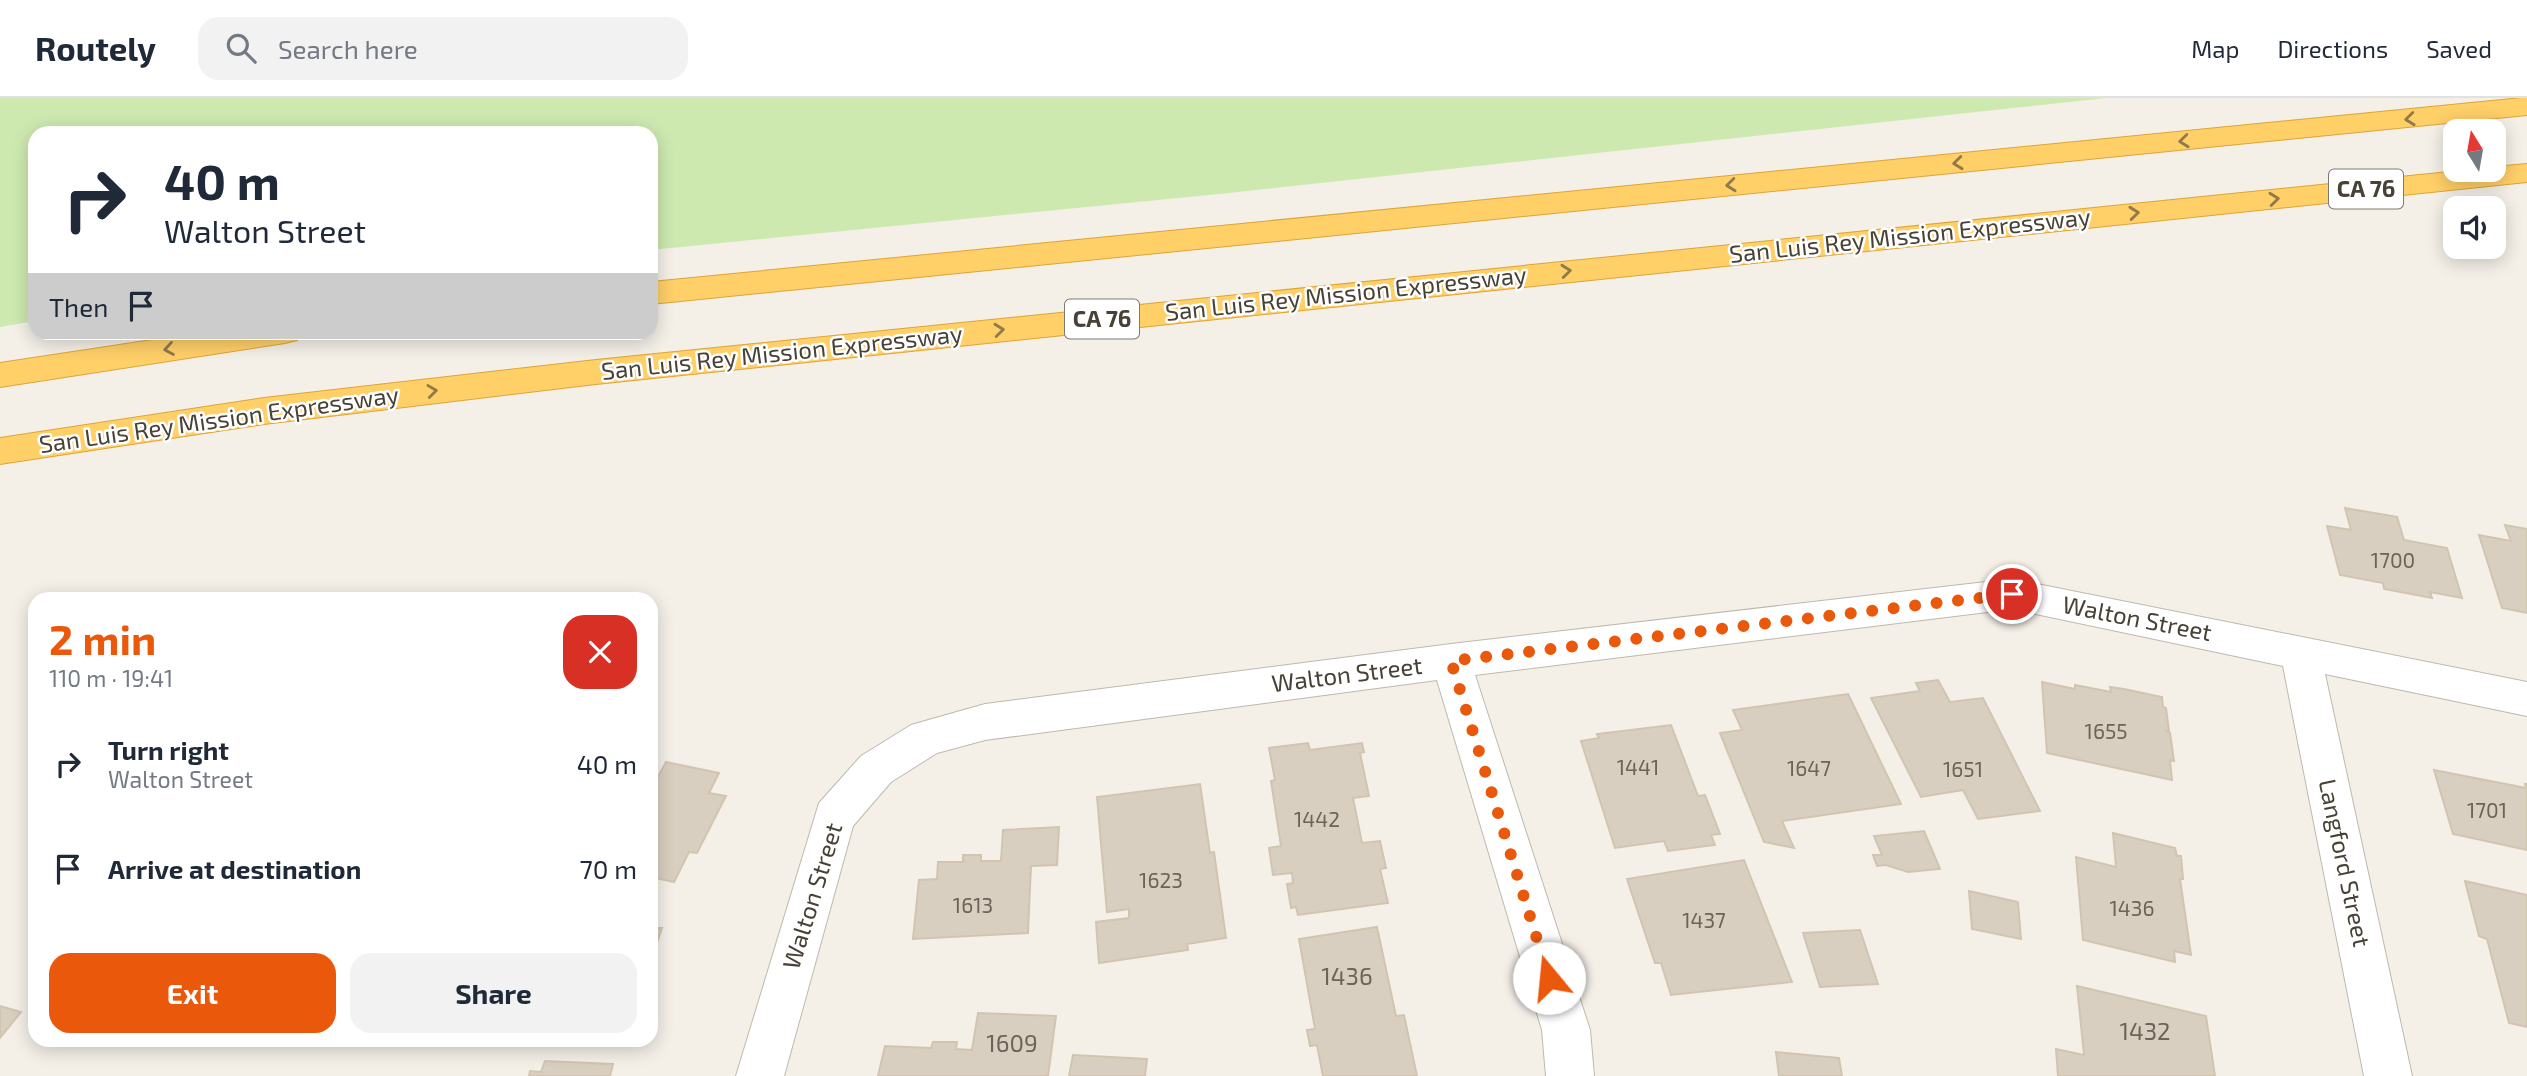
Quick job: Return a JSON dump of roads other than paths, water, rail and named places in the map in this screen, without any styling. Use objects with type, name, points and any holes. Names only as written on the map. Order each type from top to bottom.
[{"type":"highway","points":[[658,292],[2527,107]]},
{"type":"highway","name":"San Luis Rey Mission Expressway","points":[[0,451],[264,411],[596,372],[2527,173]]},
{"type":"highway","points":[[0,375],[232,340]]},
{"type":"street","name":"Walton Street","points":[[760,1076],[834,817],[876,769],[926,738],[985,722],[1451,661],[2012,594],[2527,699]]},
{"type":"street","name":"Langford Street","points":[[2300,651],[2388,1076]]},
{"type":"street","points":[[1451,661],[1566,1030],[1570,1076]]}]
